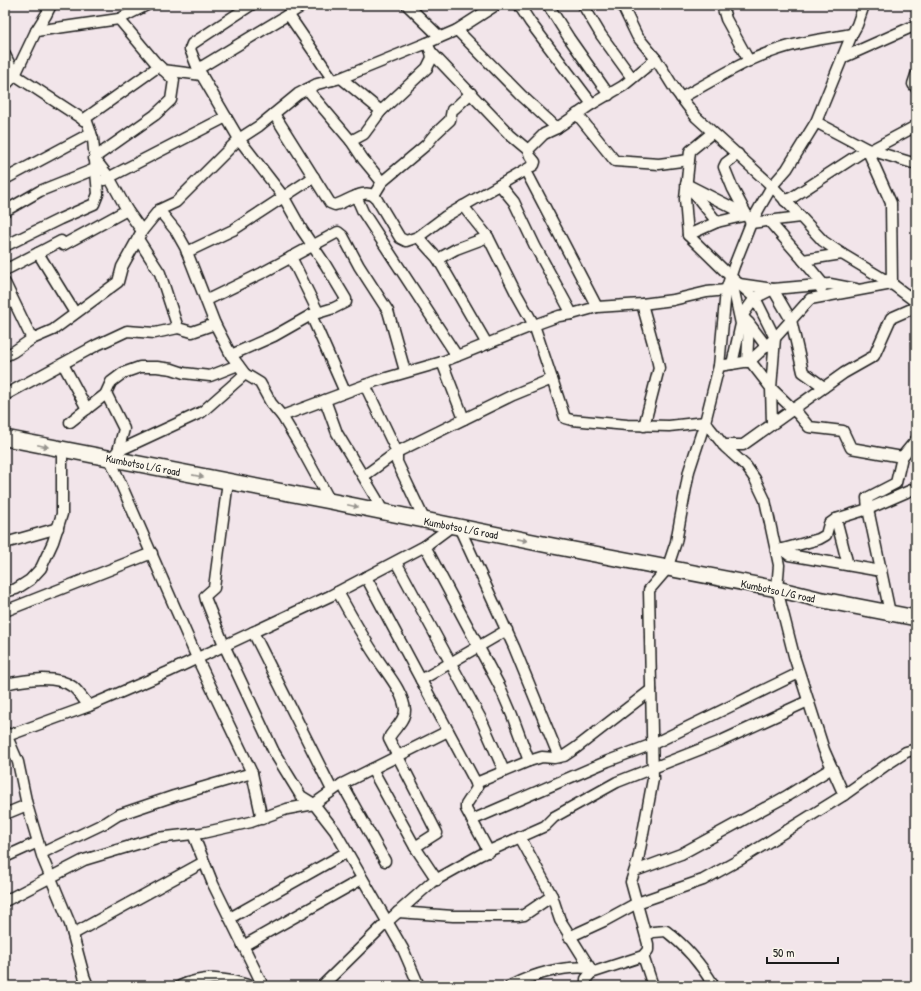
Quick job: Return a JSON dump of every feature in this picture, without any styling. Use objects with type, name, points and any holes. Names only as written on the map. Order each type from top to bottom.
[{"type":"main road","name":"Kumbotso L/G road","points":[[5,438],[62,450],[114,455],[228,481],[330,500],[425,521],[777,589],[916,618]]},
{"type":"street","points":[[5,86],[15,74],[36,31],[51,5]]},
{"type":"street","points":[[36,31],[119,19],[147,5]]},
{"type":"street","points":[[231,355],[274,336],[314,313],[346,302],[346,299],[283,196],[239,138],[226,117],[200,72],[190,49],[192,44],[251,5]]},
{"type":"street","points":[[83,120],[161,68],[200,72],[304,5]]},
{"type":"street","points":[[407,5],[440,37]]},
{"type":"street","points":[[519,5],[530,22],[592,104]]},
{"type":"street","points":[[548,5],[609,95]]},
{"type":"street","points":[[582,5],[601,35],[632,78]]},
{"type":"street","points":[[622,5],[637,36],[656,59],[696,117],[772,186],[823,241],[892,284],[916,302]]},
{"type":"street","points":[[722,5],[726,19],[749,61]]},
{"type":"street","points":[[510,986],[520,981],[563,968],[578,967],[591,971],[643,956],[648,950],[647,935],[631,882],[638,860],[653,778],[649,590],[667,568],[676,542],[689,471],[705,422],[719,366],[726,290],[749,219],[772,186],[787,169],[816,122],[852,34],[858,25],[864,5]]},
{"type":"street","points":[[5,356],[32,339],[53,330],[118,282],[122,267],[140,235],[160,210],[176,202],[239,138],[259,126],[298,94],[318,84],[429,48],[440,37],[457,30],[491,6]]},
{"type":"street","points":[[288,14],[337,79],[381,111]]},
{"type":"street","points":[[94,158],[155,115],[171,100],[174,80],[161,68],[119,19]]},
{"type":"street","points":[[842,58],[916,25]]},
{"type":"street","points":[[457,30],[522,96],[558,128]]},
{"type":"street","points":[[682,98],[749,61],[770,52],[810,41],[852,34]]},
{"type":"street","points":[[274,114],[332,204],[339,204],[356,196],[368,193],[374,195],[400,238],[406,241],[418,237],[446,216],[526,171],[535,164],[528,150],[510,135],[429,48]]},
{"type":"street","points":[[352,141],[364,134],[381,111],[426,68],[432,58],[429,48]]},
{"type":"street","points":[[5,55],[15,74],[87,122],[91,133],[98,194],[94,204],[5,246]]},
{"type":"street","points":[[528,150],[544,134],[558,128],[592,104],[609,95],[656,59]]},
{"type":"street","points":[[916,75],[913,84],[916,88]]},
{"type":"street","points":[[307,89],[352,141],[363,159],[382,182]]},
{"type":"street","points":[[374,195],[382,182],[426,145],[451,118],[452,110],[471,93]]},
{"type":"street","points":[[577,114],[615,161],[659,164],[689,160]]},
{"type":"street","points":[[97,183],[226,117]]},
{"type":"street","points":[[816,122],[869,149],[916,164]]},
{"type":"street","points":[[785,201],[869,149],[916,126]]},
{"type":"street","points":[[5,178],[91,133]]},
{"type":"street","points":[[712,133],[690,151],[685,199],[688,235],[755,298],[776,338],[771,388],[772,423]]},
{"type":"street","points":[[869,149],[891,203],[892,284]]},
{"type":"street","points":[[738,154],[726,163],[724,167],[733,189],[749,219]]},
{"type":"street","points":[[94,158],[109,177],[160,273],[178,328]]},
{"type":"street","points":[[5,210],[40,191],[95,169]]},
{"type":"street","points":[[526,171],[597,307]]},
{"type":"street","points":[[187,252],[233,230],[314,177]]},
{"type":"street","points":[[686,184],[749,219]]},
{"type":"street","points":[[686,184],[716,222]]},
{"type":"street","points":[[500,185],[514,202],[535,246],[572,314]]},
{"type":"street","points":[[356,196],[363,212],[457,356]]},
{"type":"street","points":[[463,206],[488,237],[516,293],[534,324],[565,418],[599,423],[644,426],[669,426],[705,422]]},
{"type":"street","points":[[5,270],[61,240],[63,245],[127,210]]},
{"type":"street","points":[[160,210],[176,231],[187,252],[215,324],[231,355],[245,374],[260,383],[271,403],[282,416],[300,446],[330,500]]},
{"type":"street","points":[[688,235],[716,222],[749,219],[770,221],[800,217]]},
{"type":"street","points":[[770,221],[823,284]]},
{"type":"street","points":[[206,300],[262,273],[338,232],[343,236],[388,311],[405,371]]},
{"type":"street","points":[[418,237],[438,259],[487,344]]},
{"type":"street","points":[[438,259],[456,249],[488,237]]},
{"type":"street","points":[[38,253],[75,313]]},
{"type":"street","points":[[803,260],[842,254]]},
{"type":"street","points":[[291,257],[345,392]]},
{"type":"street","points":[[731,277],[743,317],[749,361],[771,388],[809,427],[843,431],[851,448],[902,457]]},
{"type":"street","points":[[5,283],[32,339]]},
{"type":"street","points":[[739,284],[773,289],[830,284],[860,290]]},
{"type":"street","points":[[818,298],[823,284]]},
{"type":"street","points":[[719,366],[749,361],[776,338],[810,299],[892,284]]},
{"type":"street","points":[[732,364],[743,317],[755,298],[773,289]]},
{"type":"street","points":[[773,289],[791,320],[803,372],[824,387]]},
{"type":"street","points":[[282,416],[405,371],[442,362],[534,324],[559,316],[597,307],[642,304],[726,290]]},
{"type":"street","points":[[642,304],[659,368],[644,426]]},
{"type":"street","points":[[723,445],[743,445],[844,373],[874,356],[891,318],[916,307]]},
{"type":"street","points":[[743,317],[766,346]]},
{"type":"street","points":[[5,395],[127,331],[155,333],[178,328],[192,332],[215,324]]},
{"type":"street","points":[[442,362],[464,419]]},
{"type":"street","points":[[63,364],[87,409]]},
{"type":"street","points":[[70,422],[106,394],[111,382],[123,373],[140,367],[157,366],[184,373],[210,376],[238,365]]},
{"type":"street","points":[[114,455],[202,412],[245,374]]},
{"type":"street","points":[[364,476],[397,452],[513,395],[552,379]]},
{"type":"street","points":[[366,385],[397,452],[397,462],[425,521]]},
{"type":"street","points":[[106,394],[124,429],[114,455],[152,553],[197,658],[252,773],[262,819]]},
{"type":"street","points":[[325,400],[337,433],[364,476],[383,512]]},
{"type":"street","points":[[705,422],[723,445],[746,466],[755,479],[765,500],[779,550],[777,589],[799,673],[824,750],[844,795]]},
{"type":"street","points":[[890,613],[867,498],[896,483],[902,457],[916,440]]},
{"type":"street","points":[[5,592],[16,589],[30,580],[41,568],[58,528],[62,514],[62,450]]},
{"type":"street","points":[[228,481],[214,588],[206,596],[206,600],[224,645],[274,752],[301,796],[314,804],[335,831],[403,949],[419,986]]},
{"type":"street","points":[[779,550],[819,539],[826,535],[829,524],[836,519],[868,509],[916,488]]},
{"type":"street","points":[[836,519],[848,565]]},
{"type":"street","points":[[88,986],[70,924],[38,842],[27,805],[18,762],[6,734],[89,706],[197,658],[366,578],[425,546],[456,527],[507,630],[559,757]]},
{"type":"street","points":[[5,543],[58,528]]},
{"type":"street","points":[[425,546],[500,687],[529,760]]},
{"type":"street","points":[[779,550],[789,555],[881,571]]},
{"type":"street","points":[[5,611],[152,553]]},
{"type":"street","points":[[396,562],[482,720],[504,771]]},
{"type":"street","points":[[366,578],[476,783],[477,788],[466,804],[466,810],[488,852]]},
{"type":"street","points":[[338,592],[402,700],[405,710],[404,715],[402,721],[389,739],[437,833],[415,847]]},
{"type":"street","points":[[421,680],[507,630]]},
{"type":"street","points":[[253,632],[332,790]]},
{"type":"street","points":[[472,820],[608,761],[652,744],[799,673]]},
{"type":"street","points":[[5,684],[25,680],[44,679],[61,682],[73,687],[89,706]]},
{"type":"street","points":[[476,783],[529,760],[542,756],[554,758],[559,757],[576,748],[651,690]]},
{"type":"street","points":[[322,986],[387,922],[432,882],[488,852],[545,826],[554,817],[617,782],[719,742],[808,701]]},
{"type":"street","points":[[5,901],[50,876],[84,860],[157,838],[193,834],[251,822],[287,809],[314,804],[342,784],[448,731]]},
{"type":"street","points":[[569,937],[604,921],[637,903],[703,880],[741,859],[844,795],[906,752],[916,749]]},
{"type":"street","points":[[635,871],[682,854],[785,797],[832,768]]},
{"type":"street","points":[[372,769],[415,847],[437,880]]},
{"type":"street","points":[[42,853],[107,822],[118,814],[252,773]]},
{"type":"street","points":[[342,784],[385,861]]},
{"type":"street","points":[[5,814],[27,805]]},
{"type":"street","points":[[193,834],[213,884],[263,986]]},
{"type":"street","points":[[520,837],[552,896],[560,920],[569,937],[591,971]]},
{"type":"street","points":[[5,857],[38,842]]},
{"type":"street","points":[[230,918],[346,852]]},
{"type":"street","points":[[73,934],[204,862]]},
{"type":"street","points":[[243,946],[362,879]]},
{"type":"street","points":[[398,912],[453,916],[518,916],[524,915],[552,896]]},
{"type":"street","points":[[647,935],[653,932],[666,931],[702,965],[714,986]]},
{"type":"street","points":[[643,956],[653,986]]},
{"type":"street","points":[[586,986],[586,979],[591,971]]},
{"type":"street","points":[[180,986],[191,981],[211,978],[233,980],[251,986]]}]
